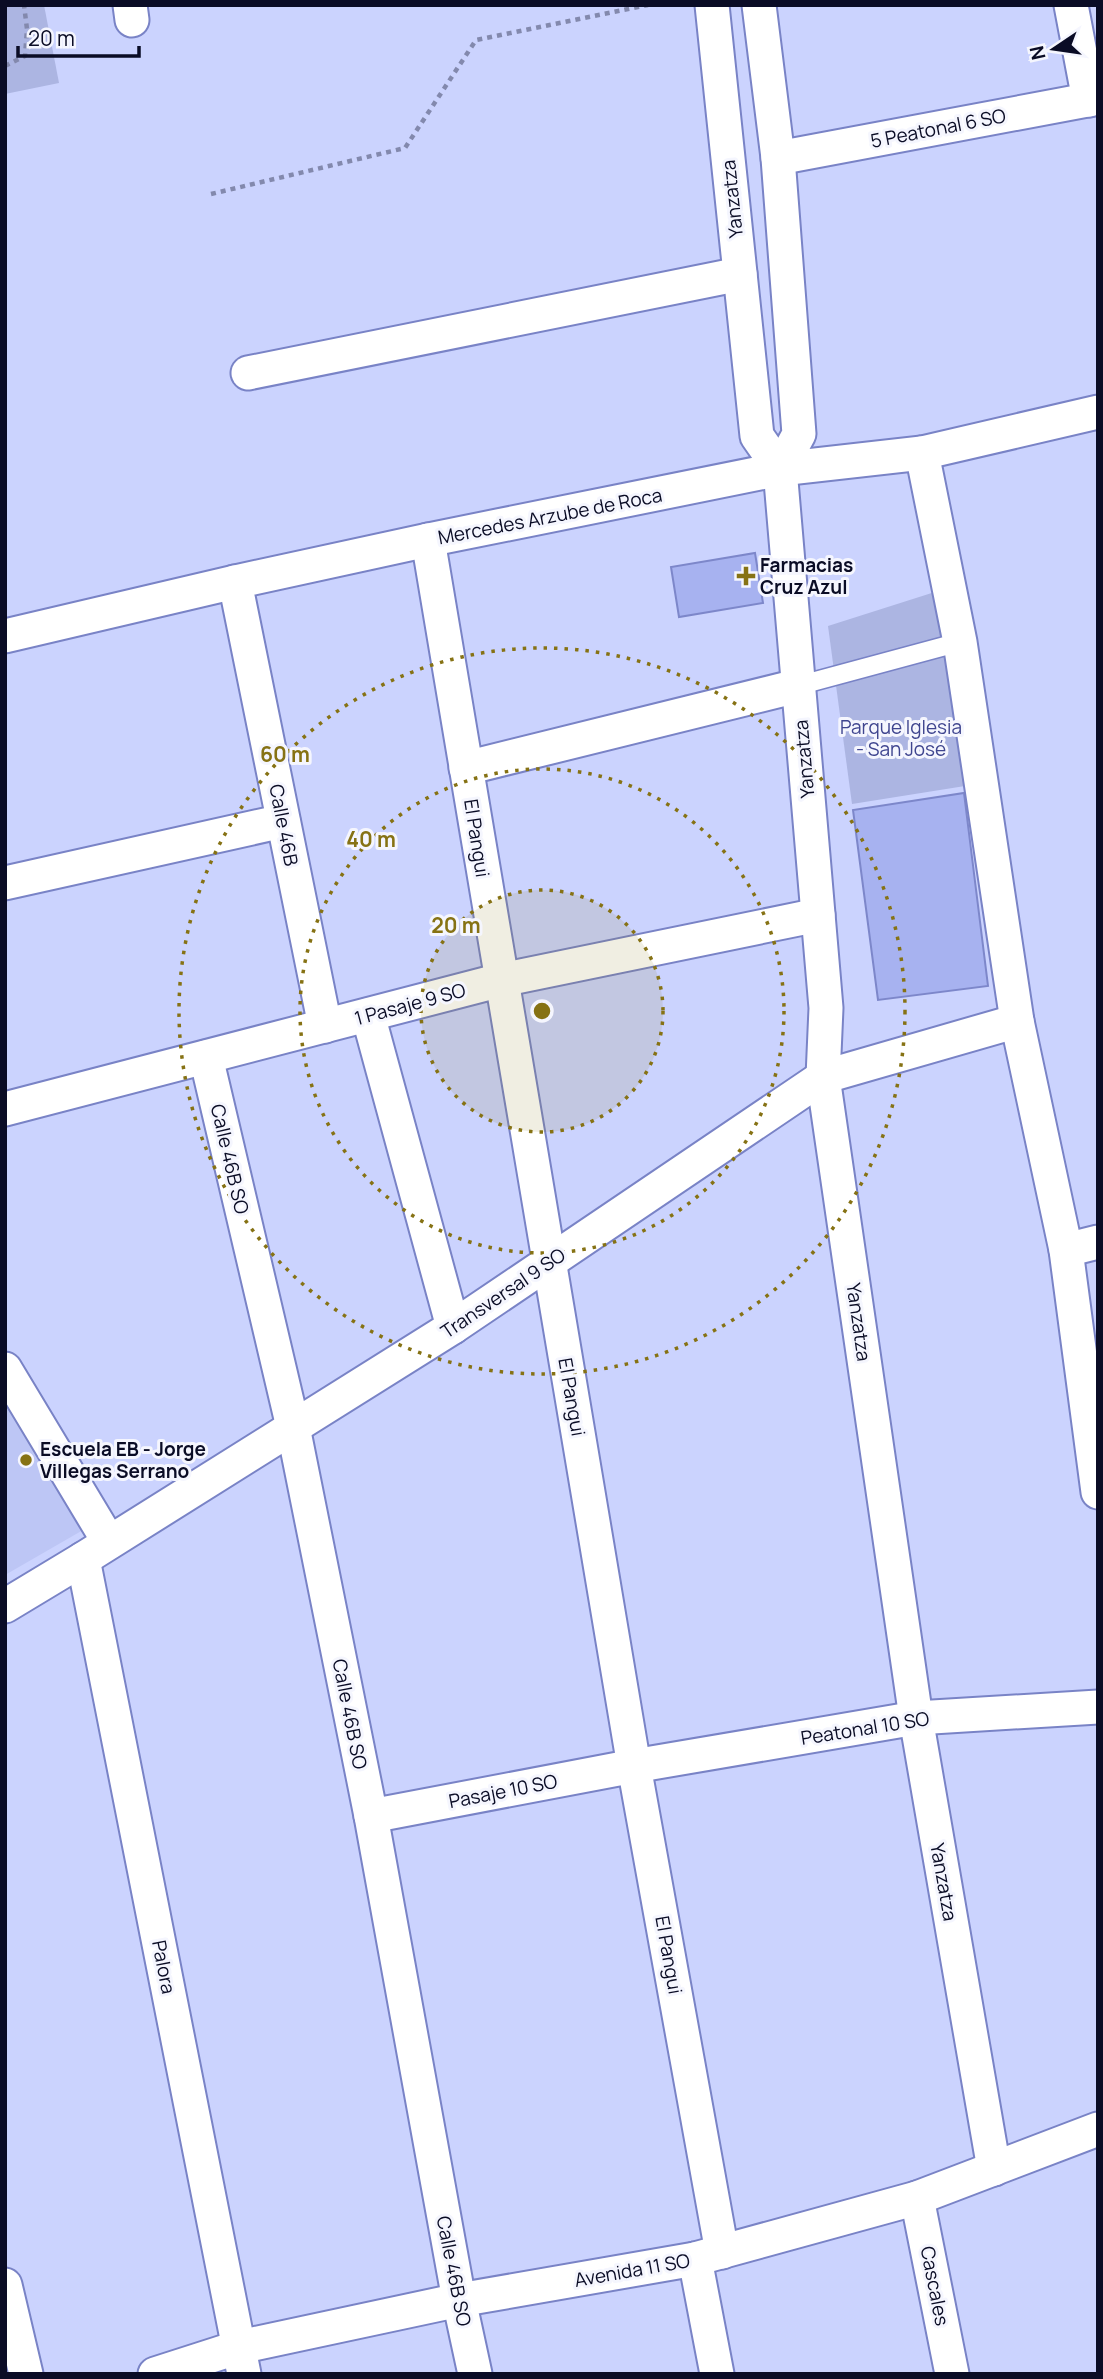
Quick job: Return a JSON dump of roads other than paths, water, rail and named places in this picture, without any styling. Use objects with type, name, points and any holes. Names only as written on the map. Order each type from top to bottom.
[{"type":"street","name":"Yanzatza","points":[[712,5],[757,436],[780,469],[826,1008],[823,1077],[916,1718],[994,2169]]},
{"type":"street","points":[[759,5],[778,158],[799,434],[780,469]]},
{"type":"street","points":[[1071,5],[1094,99]]},
{"type":"street","name":"5 Peatonal 6 SO","points":[[778,158],[1094,99]]},
{"type":"street","points":[[248,373],[740,274]]},
{"type":"street","name":"Mercedes Arzube de Roca","points":[[5,636],[428,540],[780,469],[922,453],[1098,412]]},
{"type":"street","points":[[922,453],[960,642],[1017,1021],[1066,1250],[1098,1492]]},
{"type":"street","name":"El Pangui","points":[[428,540],[634,1766],[709,2255],[717,2374]]},
{"type":"street","name":"Calle 46B","points":[[235,582],[325,1026]]},
{"type":"street","points":[[466,768],[797,686]]},
{"type":"street","points":[[5,883],[283,821]]},
{"type":"street","name":"1 Pasaje 9 SO","points":[[5,1110],[501,979],[818,915]]},
{"type":"street","points":[[368,1015],[453,1327]]},
{"type":"street","name":"Transversal 9 SO","points":[[5,1606],[453,1327],[823,1077],[1017,1021]]},
{"type":"street","name":"Calle 46B SO","points":[[206,1057],[293,1427],[371,1816],[459,2300],[475,2374]]},
{"type":"street","points":[[1066,1250],[1098,1242]]},
{"type":"street","name":"Palora","points":[[5,1369],[96,1551],[241,2361]]},
{"type":"street","name":"Peatonal 10 SO","points":[[634,1766],[916,1718],[1098,1707]]},
{"type":"street","name":"Pasaje 10 SO","points":[[371,1816],[634,1766]]},
{"type":"street","name":"Avenida 11 SO","points":[[155,2374],[241,2361],[459,2300],[709,2255],[917,2198],[1098,2129]]},
{"type":"street","name":"Cascales","points":[[917,2198],[953,2374]]},
{"type":"street","points":[[5,2285],[26,2374]]},
{"type":"lane","points":[[797,686],[960,642]]},
{"type":"place","name":"Farmacias Cruz Azul","points":[[746,576]]},
{"type":"place","name":"Escuela EB - Jorge Villegas Serrano","points":[[26,1460]]},
{"type":"park label","name":"Parque Iglesia - San José","points":[[901,738]]}]
